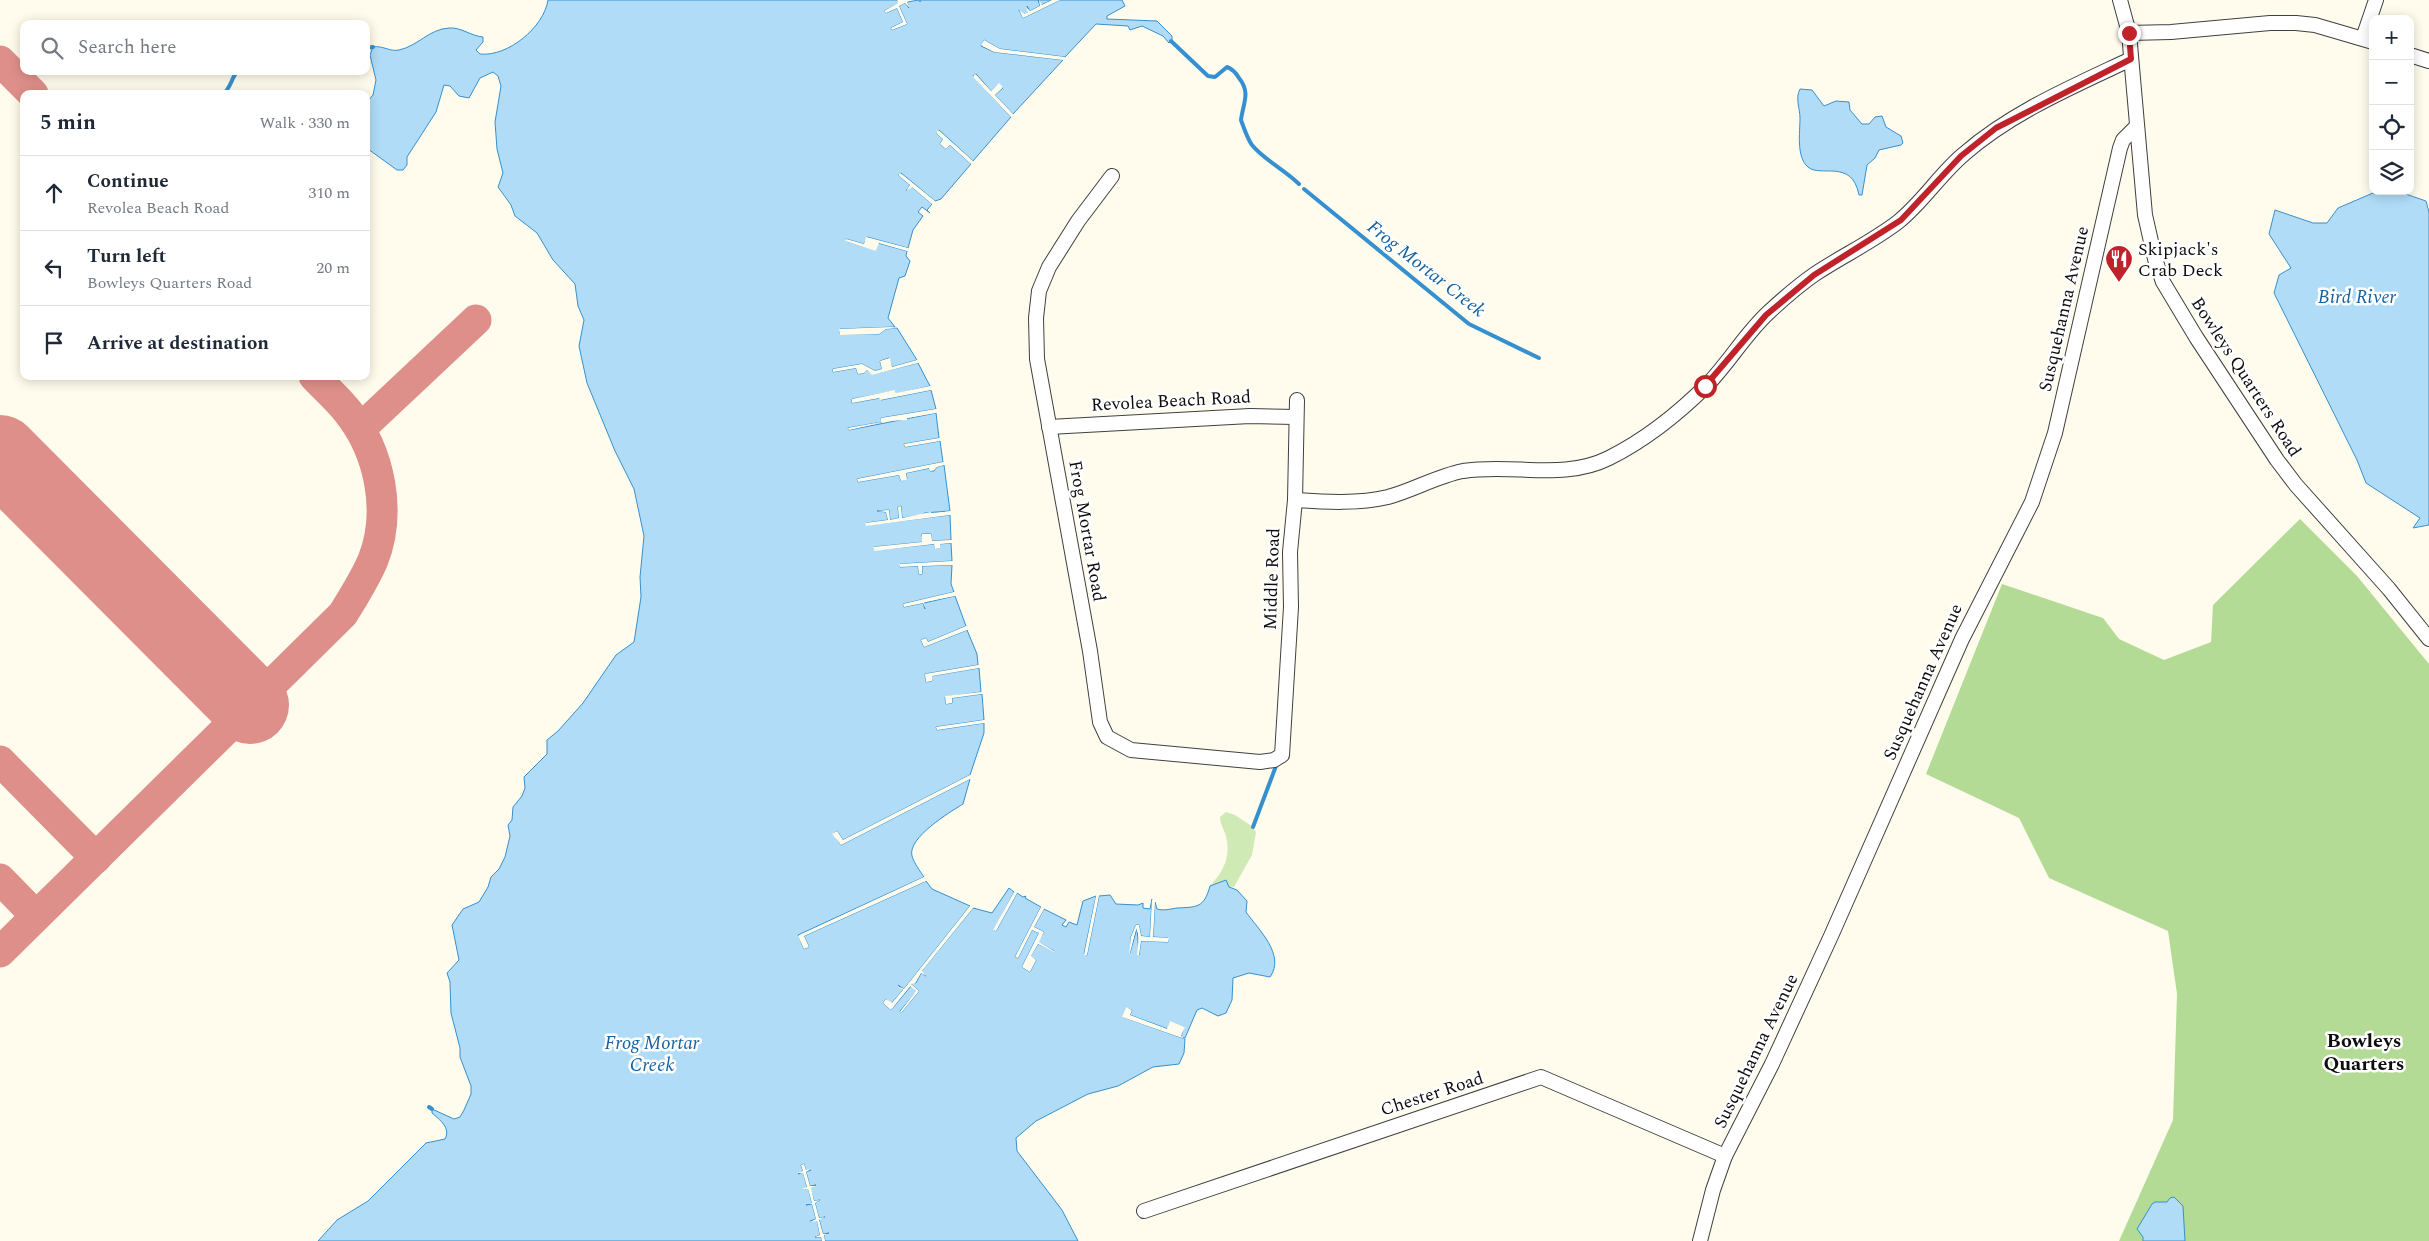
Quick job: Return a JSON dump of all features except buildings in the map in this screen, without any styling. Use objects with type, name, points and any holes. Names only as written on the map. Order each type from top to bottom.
[{"type":"street","name":"Bowleys Quarters Road","points":[[2120,0],[2129,33],[2145,216],[2155,259],[2163,282],[2200,344],[2296,486],[2389,588],[2429,639]]},
{"type":"street","points":[[2129,33],[2170,32],[2270,23],[2296,23],[2315,25],[2368,40],[2376,0]]},
{"type":"street","points":[[2414,56],[2429,61]]},
{"type":"street","points":[[1295,500],[1327,502],[1372,500],[1464,471],[1489,469],[1563,471],[1589,466],[1611,457],[1663,424],[1708,383],[1766,315],[1814,275],[1901,220],[1961,156],[1996,128],[2131,59]]},
{"type":"street","name":"Susquehanna Avenue","points":[[1700,1241],[1713,1190],[1726,1156],[1772,1064],[1831,936],[1962,639],[2032,502],[2055,433],[2120,148],[2123,140],[2136,127]]},
{"type":"street","name":"Frog Mortar Road","points":[[1112,176],[1058,252],[1039,292],[1036,318],[1036,343],[1049,427],[1090,651],[1100,722],[1108,737],[1122,746],[1139,751],[1260,762],[1279,758]]},
{"type":"street","name":"Middle Road","points":[[1279,758],[1284,750],[1291,607],[1290,552],[1295,500],[1297,400]]},
{"type":"street","name":"Revolea Beach Road","points":[[1049,427],[1130,421],[1250,416],[1296,417]]},
{"type":"street","name":"Chester Road","points":[[1144,1211],[1541,1077],[1726,1156]]},
{"type":"green space","points":[[2300,519],[2357,576],[2429,664],[2429,1241],[2119,1241],[2173,1120],[2177,994],[2168,931],[2049,878],[2019,818],[1926,774],[2002,584],[2103,618],[2119,639],[2164,660],[2211,642],[2213,605]]},
{"type":"green space","points":[[1226,812],[1235,815],[1253,827],[1256,832],[1252,855],[1234,887],[1210,886],[1223,869],[1227,857],[1226,836],[1220,817]]},
{"type":"water","name":"Frog Mortar Creek","points":[[548,0],[897,0],[899,3],[884,11],[886,13],[897,8],[903,22],[891,28],[892,30],[907,24],[899,6],[905,3],[909,8],[907,2],[919,0],[920,2],[921,0],[1038,0],[1040,6],[1030,11],[1027,6],[1029,12],[1023,15],[1019,10],[1023,18],[1060,0],[1122,0],[1125,6],[1107,16],[1107,19],[1157,21],[1172,36],[1172,40],[1169,43],[1163,36],[1142,26],[1130,30],[1128,26],[1096,24],[1065,57],[1000,49],[984,40],[981,46],[994,52],[1063,60],[1013,114],[995,95],[1003,88],[999,84],[991,91],[976,74],[973,76],[1011,117],[973,161],[939,130],[936,133],[943,139],[940,144],[946,149],[950,145],[971,164],[941,199],[935,201],[901,173],[898,175],[910,185],[906,191],[911,186],[932,204],[927,210],[930,213],[922,207],[918,212],[923,216],[913,230],[908,248],[867,237],[864,244],[846,239],[846,241],[876,250],[878,243],[907,251],[906,256],[910,261],[905,276],[899,278],[888,318],[895,327],[840,329],[840,334],[879,334],[886,329],[897,328],[917,360],[892,367],[889,358],[880,361],[882,369],[875,371],[862,364],[833,369],[833,372],[856,368],[858,374],[864,373],[867,370],[873,374],[918,363],[930,386],[896,394],[895,391],[852,399],[852,403],[880,398],[881,400],[931,390],[936,409],[881,418],[882,422],[848,428],[849,430],[936,413],[939,438],[904,444],[905,447],[940,441],[943,462],[857,479],[858,482],[899,475],[901,481],[907,479],[906,473],[930,468],[930,471],[934,471],[937,467],[944,465],[950,511],[924,513],[923,515],[902,518],[901,506],[898,507],[899,518],[890,520],[889,510],[877,511],[886,512],[888,520],[866,523],[866,525],[950,515],[951,540],[931,541],[931,534],[922,534],[923,542],[874,547],[874,550],[935,544],[935,548],[939,548],[939,544],[951,543],[952,561],[900,564],[900,567],[918,566],[919,574],[922,574],[922,566],[952,565],[951,584],[954,592],[903,604],[904,607],[923,603],[925,609],[924,603],[955,596],[966,626],[928,642],[926,638],[921,640],[924,647],[967,630],[977,654],[978,665],[925,674],[926,682],[932,681],[931,676],[979,668],[981,692],[945,697],[946,704],[952,703],[952,698],[982,694],[984,720],[936,727],[937,730],[984,723],[984,733],[970,775],[843,840],[837,831],[833,834],[841,845],[970,779],[963,804],[931,826],[916,841],[912,849],[913,859],[924,877],[798,935],[804,949],[809,947],[804,936],[926,881],[932,889],[970,906],[904,989],[898,985],[903,990],[891,1004],[886,999],[883,1003],[891,1010],[911,986],[917,991],[900,1011],[901,1013],[919,991],[911,984],[913,982],[916,983],[921,973],[926,976],[921,972],[973,908],[992,913],[1009,888],[1014,892],[994,930],[996,931],[1017,893],[1023,897],[1026,896],[1025,898],[1041,907],[1015,957],[1018,958],[1032,930],[1039,933],[1022,967],[1030,972],[1036,960],[1030,957],[1038,944],[1054,951],[1038,942],[1044,932],[1034,927],[1044,909],[1066,920],[1062,925],[1066,927],[1069,922],[1077,925],[1083,901],[1096,896],[1084,954],[1087,955],[1099,896],[1110,895],[1116,904],[1138,905],[1143,903],[1143,908],[1150,909],[1152,899],[1150,937],[1141,936],[1139,925],[1136,925],[1131,937],[1130,953],[1137,928],[1139,955],[1141,941],[1168,942],[1168,938],[1153,937],[1155,902],[1157,909],[1160,910],[1199,905],[1205,899],[1210,886],[1226,880],[1229,887],[1237,890],[1247,901],[1246,912],[1273,951],[1274,969],[1270,977],[1249,973],[1233,978],[1232,1000],[1226,1013],[1218,1016],[1202,1008],[1197,1010],[1185,1038],[1181,1037],[1184,1027],[1170,1022],[1168,1029],[1130,1015],[1132,1010],[1126,1008],[1123,1017],[1185,1039],[1184,1053],[1179,1064],[1153,1067],[1118,1086],[1088,1094],[1036,1121],[1016,1138],[1017,1151],[1062,1210],[1078,1241],[825,1241],[824,1235],[829,1233],[823,1234],[819,1219],[825,1217],[819,1218],[815,1203],[820,1200],[814,1201],[810,1188],[816,1185],[810,1186],[806,1172],[811,1170],[806,1171],[804,1164],[801,1165],[803,1171],[798,1174],[803,1172],[807,1187],[805,1189],[808,1188],[812,1203],[806,1205],[812,1204],[816,1219],[810,1221],[817,1220],[820,1235],[815,1237],[821,1237],[822,1241],[318,1241],[337,1220],[368,1201],[426,1143],[445,1139],[446,1128],[432,1113],[432,1109],[454,1119],[460,1117],[464,1110],[471,1094],[471,1086],[460,1057],[460,1048],[451,1013],[450,982],[447,973],[459,960],[452,925],[463,909],[479,902],[488,887],[491,877],[499,869],[505,857],[510,836],[508,825],[512,820],[513,807],[522,796],[525,788],[524,777],[547,754],[547,740],[558,731],[583,703],[616,655],[634,642],[641,597],[640,577],[644,536],[634,489],[615,451],[587,383],[579,346],[584,320],[578,306],[575,284],[553,260],[537,233],[515,216],[511,205],[498,187],[503,173],[497,149],[495,122],[501,86],[498,76],[493,72],[480,78],[469,98],[459,96],[450,86],[444,85],[436,112],[407,157],[407,165],[403,170],[397,170],[370,150],[370,98],[373,95],[376,80],[370,55],[373,47],[399,50],[412,45],[435,31],[453,28],[483,37],[483,42],[476,50],[480,54],[491,54],[502,51],[523,38],[540,20]]},
{"type":"water","points":[[1038,0],[1052,0],[1041,5]]},
{"type":"water","points":[[1800,89],[1812,90],[1824,106],[1836,101],[1849,102],[1850,110],[1862,124],[1869,124],[1875,117],[1882,116],[1886,127],[1901,136],[1903,143],[1901,145],[1879,150],[1875,158],[1867,165],[1862,195],[1859,195],[1850,177],[1843,173],[1813,170],[1804,163],[1800,151],[1798,100]]},
{"type":"water","name":"Bird River","points":[[2369,195],[2409,195],[2426,201],[2429,212],[2429,525],[2413,528],[2420,518],[2366,483],[2357,460],[2274,293],[2279,275],[2291,268],[2269,234],[2275,210],[2313,223],[2327,223],[2338,208]]},
{"type":"water","points":[[2174,1197],[2183,1206],[2185,1241],[2143,1241],[2143,1237],[2137,1229],[2152,1204],[2155,1202],[2167,1202],[2170,1198]]},
{"type":"pier","points":[[897,0],[901,2],[911,0],[907,2],[910,8],[905,3],[899,6],[907,24],[892,30],[891,28],[903,22],[897,8],[886,13],[884,11],[898,3]]},
{"type":"pier","points":[[1039,0],[1042,5],[1052,0],[1060,0],[1023,18],[1019,10],[1024,14],[1028,12],[1026,7],[1030,11],[1040,6]]},
{"type":"pier","points":[[984,40],[1000,49],[1065,57],[1063,60],[994,52],[981,45]]},
{"type":"pier","points":[[975,74],[991,91],[999,83],[1003,87],[995,95],[1013,114],[1011,117],[973,77]]},
{"type":"pier","points":[[938,130],[973,161],[971,164],[950,145],[946,149],[940,144],[943,139],[936,133]]},
{"type":"pier","points":[[900,173],[935,201],[932,204],[912,187],[906,191],[910,185],[898,175]]},
{"type":"pier","points":[[866,237],[908,248],[907,251],[879,243],[876,251],[845,241],[846,239],[864,244]]},
{"type":"pier","points":[[897,328],[886,329],[879,334],[840,335],[839,329]]},
{"type":"pier","points":[[890,358],[892,367],[917,360],[918,363],[872,375],[867,370],[864,373],[858,374],[856,368],[833,372],[833,369],[862,364],[875,371],[882,369],[880,361]]},
{"type":"pier","points":[[930,386],[931,390],[880,400],[879,398],[852,403],[852,399],[895,390],[896,393]]},
{"type":"pier","points":[[936,409],[936,413],[907,418],[907,420],[887,421],[849,430],[848,428],[881,422],[881,418]]},
{"type":"pier","points":[[939,438],[940,441],[905,447],[904,444]]},
{"type":"pier","points":[[943,462],[944,465],[934,470],[930,471],[929,468],[906,473],[907,480],[901,481],[899,475],[858,482],[857,479]]},
{"type":"pier","points":[[901,506],[902,518],[931,512],[931,514],[950,511],[950,515],[866,526],[865,523],[888,520],[886,512],[877,511],[889,510],[890,520],[899,518],[898,507]]},
{"type":"pier","points":[[922,534],[931,534],[932,541],[951,540],[951,543],[940,544],[940,548],[935,549],[934,544],[874,551],[873,547],[922,542]]},
{"type":"pier","points":[[952,561],[952,565],[922,566],[922,574],[919,574],[918,566],[900,567],[899,564]]},
{"type":"pier","points":[[954,592],[955,596],[924,602],[926,609],[923,603],[904,607],[903,604]]},
{"type":"pier","points":[[966,626],[967,630],[924,647],[921,640],[926,638],[928,642]]},
{"type":"pier","points":[[978,665],[979,668],[932,676],[932,681],[926,682],[925,674]]},
{"type":"pier","points":[[981,692],[982,694],[952,698],[952,703],[946,704],[945,696]]},
{"type":"pier","points":[[984,720],[984,723],[937,730],[936,727]]},
{"type":"pier","points":[[970,775],[970,779],[841,845],[832,834],[837,831],[843,840]]},
{"type":"pier","points":[[924,877],[926,881],[804,936],[809,947],[804,949],[798,936]]},
{"type":"pier","points":[[1014,892],[1017,893],[996,931],[993,930]]},
{"type":"pier","points":[[1096,896],[1099,896],[1087,955],[1084,955]]},
{"type":"pier","points":[[1152,899],[1155,902],[1153,937],[1169,938],[1168,942],[1141,941],[1139,955],[1137,955],[1139,936],[1136,928],[1129,953],[1131,937],[1136,925],[1139,925],[1141,936],[1150,937]]},
{"type":"pier","points":[[970,906],[973,908],[922,971],[926,976],[921,973],[915,983],[911,984],[919,991],[901,1013],[916,991],[910,986],[891,1010],[883,1003],[886,999],[892,1003],[903,990],[897,986],[904,989]]},
{"type":"pier","points":[[1041,907],[1044,909],[1034,927],[1044,932],[1039,942],[1054,952],[1038,944],[1031,956],[1036,960],[1030,972],[1022,967],[1039,933],[1032,930],[1018,958],[1015,957]]},
{"type":"pier","points":[[1126,1007],[1132,1010],[1130,1015],[1167,1029],[1170,1021],[1185,1027],[1181,1036],[1185,1039],[1122,1017]]},
{"type":"pier","points":[[804,1164],[806,1170],[811,1169],[806,1172],[810,1186],[816,1186],[811,1188],[814,1201],[820,1200],[815,1203],[819,1218],[825,1217],[819,1220],[823,1234],[829,1234],[824,1235],[825,1241],[822,1241],[821,1237],[815,1237],[820,1235],[817,1221],[810,1222],[816,1219],[812,1204],[806,1204],[812,1203],[808,1189],[802,1189],[807,1187],[803,1173],[797,1173],[803,1171],[801,1165]]},
{"type":"waterway","name":"Frog Mortar Creek","points":[[1171,41],[1208,76],[1215,77],[1227,67],[1235,73],[1245,89],[1241,120],[1250,142],[1262,155],[1299,184]]},
{"type":"waterway","name":"Frog Mortar Creek","points":[[226,90],[235,75]]},
{"type":"waterway","name":"Frog Mortar Creek","points":[[1304,189],[1469,324],[1539,358]]},
{"type":"waterway","points":[[1253,827],[1276,766]]},
{"type":"taxiway","points":[[0,61],[29,90]]},
{"type":"taxiway","points":[[360,429],[476,320]]},
{"type":"taxiway","points":[[0,952],[343,614],[363,581],[379,542],[382,522],[380,483],[368,445],[359,428],[344,407],[318,380]]},
{"type":"taxiway","points":[[0,761],[96,858]]},
{"type":"taxiway","points":[[0,879],[36,916]]},
{"type":"runway","points":[[0,454],[250,705]]},
{"type":"place","name":"Skipjack's Crab Deck","points":[[2119,283]]},
{"type":"district","name":"Bowleys Quarters","points":[[2364,1052]]},
{"type":"route","points":[[1705,386],[1766,315],[1784,299],[1814,275],[1885,232],[1901,220],[1961,156],[1996,128],[2024,112],[2131,59],[2129,33]]}]
